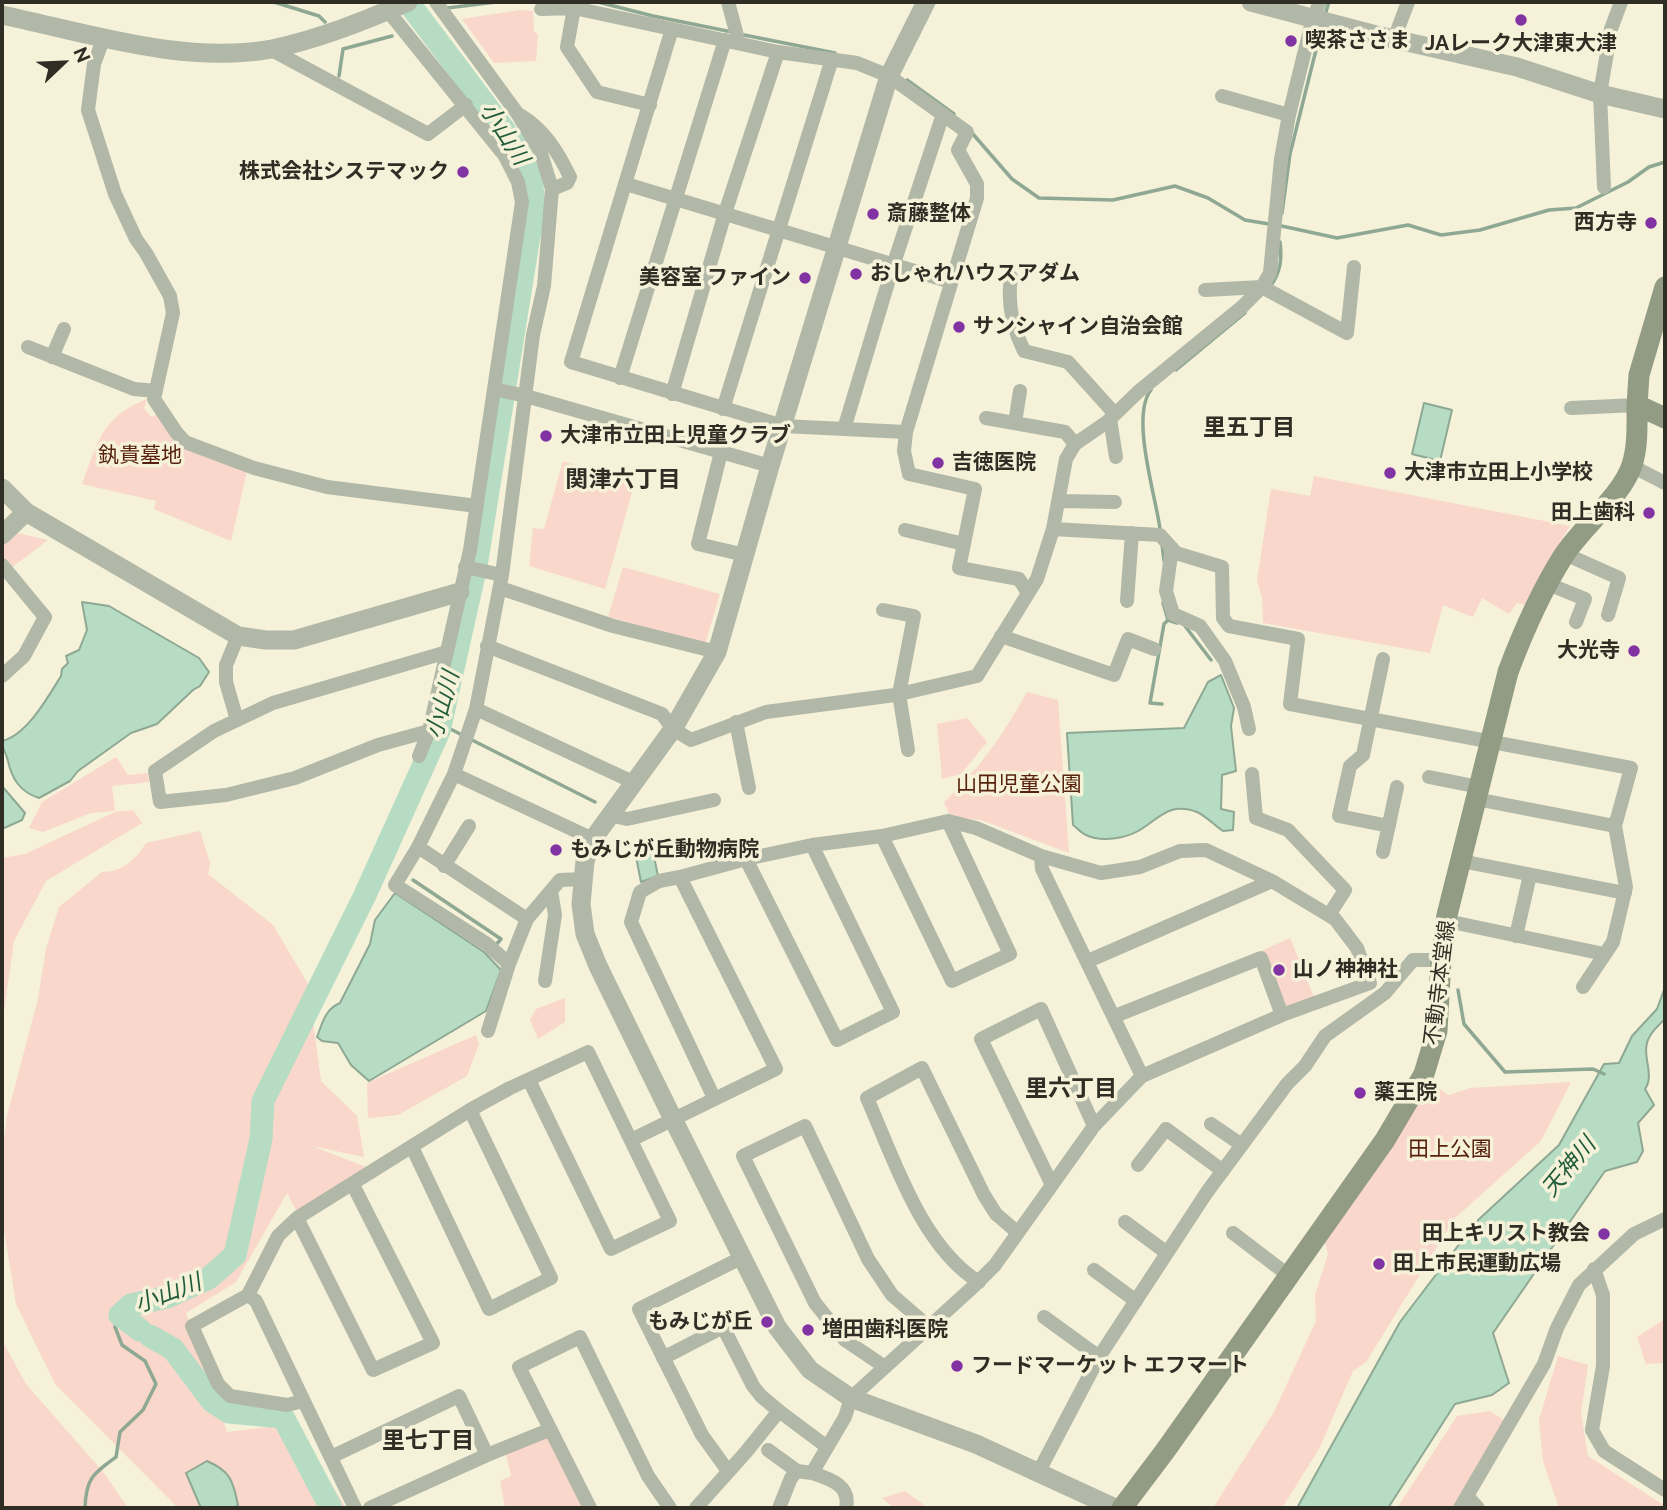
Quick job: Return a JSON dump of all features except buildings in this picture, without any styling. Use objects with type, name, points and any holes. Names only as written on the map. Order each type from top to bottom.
[{"type":"main road","name":"不動寺本堂線","points":[[1122,1508],[1385,1140],[1417,1089],[1430,1059],[1437,1031],[1441,960],[1447,921],[1508,672],[1520,640],[1565,554],[1624,482],[1632,466],[1639,374],[1665,288]]},
{"type":"main road","points":[[1637,405],[1665,418]]},
{"type":"street","points":[[436,2],[517,114],[541,153],[552,189],[544,286],[533,335],[501,581],[475,709],[454,774],[418,847],[395,885],[487,944],[509,964]]},
{"type":"street","points":[[620,377],[676,198],[732,42],[728,2]]},
{"type":"street","points":[[926,2],[889,76],[770,466],[717,652],[673,729],[593,839],[585,861],[581,904],[585,934],[598,966],[741,1258],[777,1327],[810,1370],[851,1398],[976,1444],[1115,1508]]},
{"type":"street","points":[[1251,2],[1317,10],[1394,39],[1517,67],[1600,94],[1665,108]]},
{"type":"street","points":[[1394,39],[1408,2]]},
{"type":"street","points":[[1604,187],[1600,94],[1611,29],[1621,2]]},
{"type":"street","points":[[2,15],[159,49],[221,53],[270,49],[333,32],[395,5],[506,156],[518,182],[522,202],[470,550],[429,731],[419,756]]},
{"type":"street","points":[[574,8],[567,47],[597,92],[650,105]]},
{"type":"street","points":[[541,9],[574,8],[778,51],[857,63],[889,76],[967,132],[958,150],[977,184],[977,198],[906,432],[904,451],[909,474],[975,489],[959,568],[1019,579],[1028,593]]},
{"type":"street","points":[[487,646],[662,714],[673,729],[691,740],[766,712],[900,694],[977,676],[1037,579],[1053,529],[1066,458],[1075,444],[1113,417],[1138,392],[1242,307],[1262,287],[1270,272],[1281,159],[1289,115],[1317,10]]},
{"type":"street","points":[[672,29],[571,362],[783,426],[906,432]]},
{"type":"street","points":[[104,37],[94,64],[88,110],[115,194],[136,239],[170,296],[173,313],[154,399],[186,442],[254,468],[327,487],[477,506]]},
{"type":"street","points":[[270,49],[428,134],[466,105]]},
{"type":"street","points":[[672,394],[725,213],[778,51]]},
{"type":"street","points":[[723,409],[832,60]]},
{"type":"street","points":[[1222,96],[1289,115]]},
{"type":"street","points":[[844,429],[893,266],[943,114]]},
{"type":"street","points":[[626,184],[951,282]]},
{"type":"street","points":[[1205,290],[1262,287],[1353,336],[1354,267]]},
{"type":"street","points":[[1011,276],[1008,297],[1015,334],[1024,351],[1068,362],[1113,417],[1116,457]]},
{"type":"street","points":[[52,357],[64,329]]},
{"type":"street","points":[[28,347],[134,389],[156,391]]},
{"type":"street","points":[[494,389],[770,466]]},
{"type":"street","points":[[1014,423],[1020,391]]},
{"type":"street","points":[[1571,408],[1637,405]]},
{"type":"street","points":[[986,418],[1065,432],[1075,444]]},
{"type":"street","points":[[721,452],[698,544],[746,555]]},
{"type":"street","points":[[1632,466],[1665,483]]},
{"type":"street","points":[[2,488],[26,512],[238,636],[294,640],[460,592]]},
{"type":"street","points":[[1059,501],[1115,502]]},
{"type":"street","points":[[2,535],[26,512]]},
{"type":"street","points":[[1053,529],[1160,535],[1177,553],[1222,567],[1223,618],[1229,626],[1298,639],[1290,704],[1631,768],[1615,826],[1625,893],[1613,942],[1583,987]]},
{"type":"street","points":[[905,530],[964,544]]},
{"type":"street","points":[[1127,601],[1132,533]]},
{"type":"street","points":[[1172,548],[1166,591],[1173,614],[1200,626],[1225,661],[1244,707],[1248,729]]},
{"type":"street","points":[[1565,554],[1619,578],[1608,615]]},
{"type":"street","points":[[465,566],[613,626],[717,652]]},
{"type":"street","points":[[2,676],[24,656],[45,617],[5,575]]},
{"type":"street","points":[[1548,584],[1585,599],[1576,622]]},
{"type":"street","points":[[883,610],[914,616],[900,694],[908,750]]},
{"type":"street","points":[[237,720],[226,682],[226,665],[238,636]]},
{"type":"street","points":[[1001,636],[1114,675],[1128,639],[1154,649]]},
{"type":"street","points":[[429,731],[378,745],[295,778],[226,795],[160,802],[155,771],[214,731],[272,704],[447,652]]},
{"type":"street","points":[[1383,659],[1363,755],[1350,766],[1339,816],[1389,826]]},
{"type":"street","points":[[475,709],[633,782]]},
{"type":"street","points":[[736,722],[749,788]]},
{"type":"street","points":[[454,774],[593,839]]},
{"type":"street","points":[[1252,774],[1256,818],[1288,830],[1345,890],[1329,915]]},
{"type":"street","points":[[1429,777],[1477,793],[1615,826]]},
{"type":"street","points":[[1383,852],[1397,788]]},
{"type":"street","points":[[609,815],[627,818],[713,800]]},
{"type":"street","points":[[882,835],[952,981],[1010,954],[948,821]]},
{"type":"street","points":[[714,1098],[631,922],[640,892],[659,881],[746,859],[948,821],[976,828],[1041,856],[1101,873],[1140,867],[1180,851],[1206,850],[1272,881],[1329,915],[1341,925],[1357,948],[1370,983],[1282,1015],[1142,1076],[1094,1126],[995,1265],[851,1398],[845,1417],[827,1447],[805,1472],[791,1478],[779,1508]]},
{"type":"street","points":[[444,866],[469,826]]},
{"type":"street","points":[[746,859],[837,1040],[892,1012],[812,845]]},
{"type":"street","points":[[418,847],[527,919]]},
{"type":"street","points":[[1041,856],[1042,869],[1142,1076]]},
{"type":"street","points":[[1461,861],[1625,893]]},
{"type":"street","points":[[1516,936],[1530,874]]},
{"type":"street","points":[[631,1140],[776,1069],[680,877]]},
{"type":"street","points":[[488,1031],[509,964],[527,919],[560,880],[583,879]]},
{"type":"street","points":[[1088,961],[1272,881]]},
{"type":"street","points":[[545,981],[555,915],[551,891]]},
{"type":"street","points":[[1447,921],[1604,954]]},
{"type":"street","points":[[1115,1016],[1261,958],[1282,1015]]},
{"type":"street","points":[[1038,1473],[1099,1357],[1223,1171],[1287,1084],[1305,1066],[1325,1037],[1385,993],[1413,960],[1441,960]]},
{"type":"street","points":[[1052,1185],[981,1039],[1041,1009],[1094,1126]]},
{"type":"street","points":[[303,1401],[286,1405],[230,1396],[218,1384],[192,1326],[248,1295],[278,1236],[297,1218],[470,1110],[529,1080],[588,1052],[670,1221],[611,1249],[529,1080]]},
{"type":"street","points":[[979,1282],[950,1259],[934,1240],[920,1216],[867,1098],[922,1068],[985,1195],[996,1213],[1017,1232]]},
{"type":"street","points":[[412,1147],[489,1309],[551,1278],[470,1110]]},
{"type":"street","points":[[1211,1124],[1242,1146]]},
{"type":"street","points":[[885,1367],[845,1340],[815,1303],[743,1156],[804,1126],[868,1259],[892,1295],[929,1327]]},
{"type":"street","points":[[1139,1166],[1166,1129],[1223,1171]]},
{"type":"street","points":[[297,1218],[373,1370],[433,1343],[353,1185]]},
{"type":"street","points":[[1478,1508],[1464,1502],[1544,1364],[1557,1328],[1578,1284],[1634,1234],[1665,1219]]},
{"type":"street","points":[[1125,1222],[1167,1253]]},
{"type":"street","points":[[1233,1233],[1288,1275]]},
{"type":"street","points":[[728,1471],[702,1435],[639,1309],[741,1258]]},
{"type":"street","points":[[1594,1269],[1603,1296],[1603,1366],[1592,1430],[1604,1451],[1665,1490]]},
{"type":"street","points":[[1094,1270],[1136,1301]]},
{"type":"street","points":[[248,1295],[256,1301],[355,1508]]},
{"type":"street","points":[[1044,1317],[1099,1357]]},
{"type":"street","points":[[663,1358],[723,1327],[753,1386],[761,1396],[827,1447]]},
{"type":"street","points":[[590,1508],[519,1367],[580,1337],[648,1476],[670,1508]]},
{"type":"street","points":[[331,1457],[459,1396],[487,1455]]},
{"type":"street","points":[[696,1508],[779,1411]]},
{"type":"street","points":[[370,1508],[487,1455],[550,1430]]},
{"type":"street","points":[[768,1450],[805,1472],[841,1486],[848,1500],[846,1508]]},
{"type":"green space","points":[[520,10],[533,11],[534,32],[538,34],[536,61],[494,63],[462,19]]},
{"type":"green space","name":"釻貴墓地","points":[[147,399],[144,408],[151,417],[162,417],[182,442],[248,467],[231,541],[154,509],[156,501],[82,484],[103,432],[120,414]]},
{"type":"green space","points":[[563,461],[634,485],[605,589],[529,566],[533,528],[544,529]]},
{"type":"green space","points":[[1314,476],[1570,526],[1547,564],[1529,606],[1517,603],[1509,614],[1482,598],[1473,617],[1443,605],[1430,653],[1263,623],[1262,598],[1257,580],[1271,489],[1310,496]]},
{"type":"green space","points":[[17,533],[48,540],[11,568],[2,558],[2,547]]},
{"type":"green space","points":[[623,567],[720,594],[705,644],[608,617]]},
{"type":"green space","name":"山田児童公園","points":[[1027,692],[1058,700],[1069,853],[981,820],[950,817],[944,802],[990,750]]},
{"type":"green space","points":[[967,718],[987,742],[961,774],[942,779],[937,724]]},
{"type":"green space","points":[[116,757],[128,775],[148,773],[149,782],[112,786],[115,811],[91,813],[43,832],[29,828],[42,802]]},
{"type":"green space","points":[[133,810],[142,823],[46,881],[14,941],[2,1025],[2,858],[25,854],[115,812]]},
{"type":"green space","points":[[200,831],[210,863],[208,874],[273,925],[308,984],[321,1081],[357,1116],[364,1157],[312,1146],[366,1167],[297,1212],[287,1193],[236,1282],[186,1313],[227,1432],[278,1426],[302,1436],[346,1508],[178,1508],[55,1384],[16,1304],[2,1218],[2,1155],[7,1116],[38,999],[46,949],[59,907],[102,872],[116,870],[128,864],[146,843]]},
{"type":"green space","points":[[1290,938],[1314,997],[1286,1008],[1263,950]]},
{"type":"green space","points":[[565,998],[565,1022],[538,1039],[530,1020],[536,1009]]},
{"type":"green space","points":[[476,1035],[479,1044],[467,1076],[398,1115],[368,1118],[367,1083]]},
{"type":"green space","name":"田上公園","points":[[1429,1082],[1449,1095],[1470,1088],[1571,1082],[1541,1141],[1455,1218],[1366,1362],[1353,1371],[1319,1449],[1282,1508],[1213,1508],[1274,1412],[1316,1321],[1315,1295],[1328,1254],[1325,1242]]},
{"type":"green space","points":[[1665,1319],[1665,1363],[1646,1364],[1637,1337]]},
{"type":"green space","points":[[2,1340],[26,1384],[104,1473],[128,1508],[2,1508]]},
{"type":"green space","points":[[1558,1356],[1588,1365],[1581,1413],[1588,1456],[1665,1508],[1559,1508],[1543,1461],[1539,1420]]},
{"type":"green space","points":[[1490,1411],[1505,1421],[1455,1508],[1397,1508],[1457,1416]]},
{"type":"green space","points":[[547,1436],[583,1508],[505,1508],[500,1481],[511,1476],[506,1454]]},
{"type":"green space","points":[[905,1491],[924,1505],[921,1508],[894,1508],[882,1498]]},
{"type":"water","points":[[1424,403],[1452,410],[1440,461],[1412,454]]},
{"type":"water","points":[[82,602],[109,606],[199,658],[209,672],[200,686],[157,724],[131,733],[78,771],[70,781],[39,798],[27,792],[15,779],[2,741],[28,723],[61,676],[62,669],[68,663],[66,656],[79,650],[87,630]]},
{"type":"water","points":[[1221,675],[1234,708],[1231,726],[1236,771],[1222,775],[1221,809],[1234,812],[1233,830],[1223,831],[1200,814],[1188,809],[1167,812],[1137,832],[1123,837],[1100,839],[1082,833],[1073,825],[1067,733],[1184,728],[1208,682]]},
{"type":"water","points":[[2,786],[25,813],[22,820],[2,829]]},
{"type":"water","points":[[652,847],[658,876],[641,882],[635,852]]},
{"type":"water","points":[[395,893],[484,952],[501,970],[486,1011],[369,1081],[351,1065],[338,1043],[322,1041],[317,1037],[327,1013],[340,1003],[370,944],[375,920]]},
{"type":"water","name":"天神川","points":[[1665,987],[1665,1019],[1651,1034],[1646,1049],[1649,1077],[1645,1089],[1654,1105],[1638,1123],[1643,1151],[1637,1162],[1605,1171],[1493,1333],[1509,1383],[1492,1395],[1455,1404],[1388,1508],[1297,1508],[1400,1322],[1476,1222],[1559,1145],[1604,1064],[1619,1063],[1632,1036],[1657,1009]]},
{"type":"water","points":[[207,1461],[229,1477],[236,1496],[236,1507],[201,1508],[186,1473]]},
{"type":"waterway","points":[[274,2],[319,16],[325,22]]},
{"type":"waterway","name":"小山川","points":[[140,1330],[120,1315],[131,1305],[167,1297],[209,1278],[235,1255],[261,1139],[263,1101],[365,895],[439,731],[476,566],[529,236],[535,213],[531,178],[517,147],[408,2]]},
{"type":"waterway","points":[[447,8],[496,2]]},
{"type":"waterway","points":[[598,2],[732,32]]},
{"type":"waterway","points":[[1325,15],[1329,2]]},
{"type":"waterway","points":[[1282,213],[1290,154],[1322,26]]},
{"type":"waterway","points":[[739,34],[835,53]]},
{"type":"waterway","points":[[339,76],[343,49],[392,36]]},
{"type":"waterway","points":[[907,80],[954,114]]},
{"type":"waterway","points":[[972,133],[1012,179],[1039,198],[1113,200],[1175,186],[1208,198],[1245,220],[1269,224]]},
{"type":"waterway","points":[[1277,225],[1337,238],[1408,225],[1441,235],[1480,230],[1549,210],[1576,208],[1628,182],[1649,167],[1665,162]]},
{"type":"waterway","points":[[1270,287],[1280,265],[1280,242]]},
{"type":"waterway","points":[[1176,370],[1245,313]]},
{"type":"waterway","points":[[1151,390],[1145,402],[1144,437],[1160,529]]},
{"type":"waterway","points":[[1162,544],[1164,561]]},
{"type":"waterway","points":[[1163,603],[1168,620],[1177,623]]},
{"type":"waterway","points":[[1162,704],[1150,703],[1164,624],[1168,620]]},
{"type":"waterway","points":[[1185,626],[1211,660]]},
{"type":"waterway","points":[[441,724],[462,735]]},
{"type":"waterway","points":[[468,738],[595,802]]},
{"type":"waterway","points":[[413,880],[501,939],[495,946]]},
{"type":"waterway","points":[[1458,990],[1464,1024],[1505,1072],[1593,1069],[1604,1074]]},
{"type":"waterway","points":[[85,1508],[89,1483],[116,1457],[120,1432],[143,1410],[156,1384],[145,1361],[122,1345],[115,1327],[120,1315]]},
{"type":"waterway","name":"小山川","points":[[150,1336],[173,1349],[212,1401],[229,1412],[283,1417],[331,1508]]},
{"type":"place","name":"JAレーク大津東大津","points":[[1521,20]]},
{"type":"place","name":"喫茶ささま","points":[[1291,41]]},
{"type":"place","name":"株式会社システマック","points":[[463,172]]},
{"type":"place","name":"斎藤整体","points":[[873,214]]},
{"type":"place","name":"西方寺","points":[[1651,223]]},
{"type":"place","name":"おしゃれハウスアダム","points":[[856,274]]},
{"type":"place","name":"美容室 ファイン","points":[[805,278]]},
{"type":"place","name":"サンシャイン自治会館","points":[[959,327]]},
{"type":"place","name":"大津市立田上児童クラブ","points":[[546,436]]},
{"type":"place","name":"吉徳医院","points":[[938,463]]},
{"type":"place","name":"大津市立田上小学校","points":[[1390,473]]},
{"type":"place","name":"田上歯科","points":[[1649,513]]},
{"type":"place","name":"大光寺","points":[[1634,651]]},
{"type":"place","name":"もみじが丘動物病院","points":[[556,850]]},
{"type":"place","name":"山ノ神神社","points":[[1279,970]]},
{"type":"place","name":"薬王院","points":[[1360,1093]]},
{"type":"place","name":"田上キリスト教会","points":[[1604,1234]]},
{"type":"place","name":"田上市民運動広場","points":[[1379,1264]]},
{"type":"place","name":"もみじが丘","points":[[767,1322]]},
{"type":"place","name":"増田歯科医院","points":[[808,1330]]},
{"type":"place","name":"フードマーケット エフマート","points":[[957,1366]]},
{"type":"district","name":"里五丁目","points":[[1249,428]]},
{"type":"district","name":"関津六丁目","points":[[623,480]]},
{"type":"district","name":"里六丁目","points":[[1071,1089]]},
{"type":"district","name":"里七丁目","points":[[428,1441]]}]
